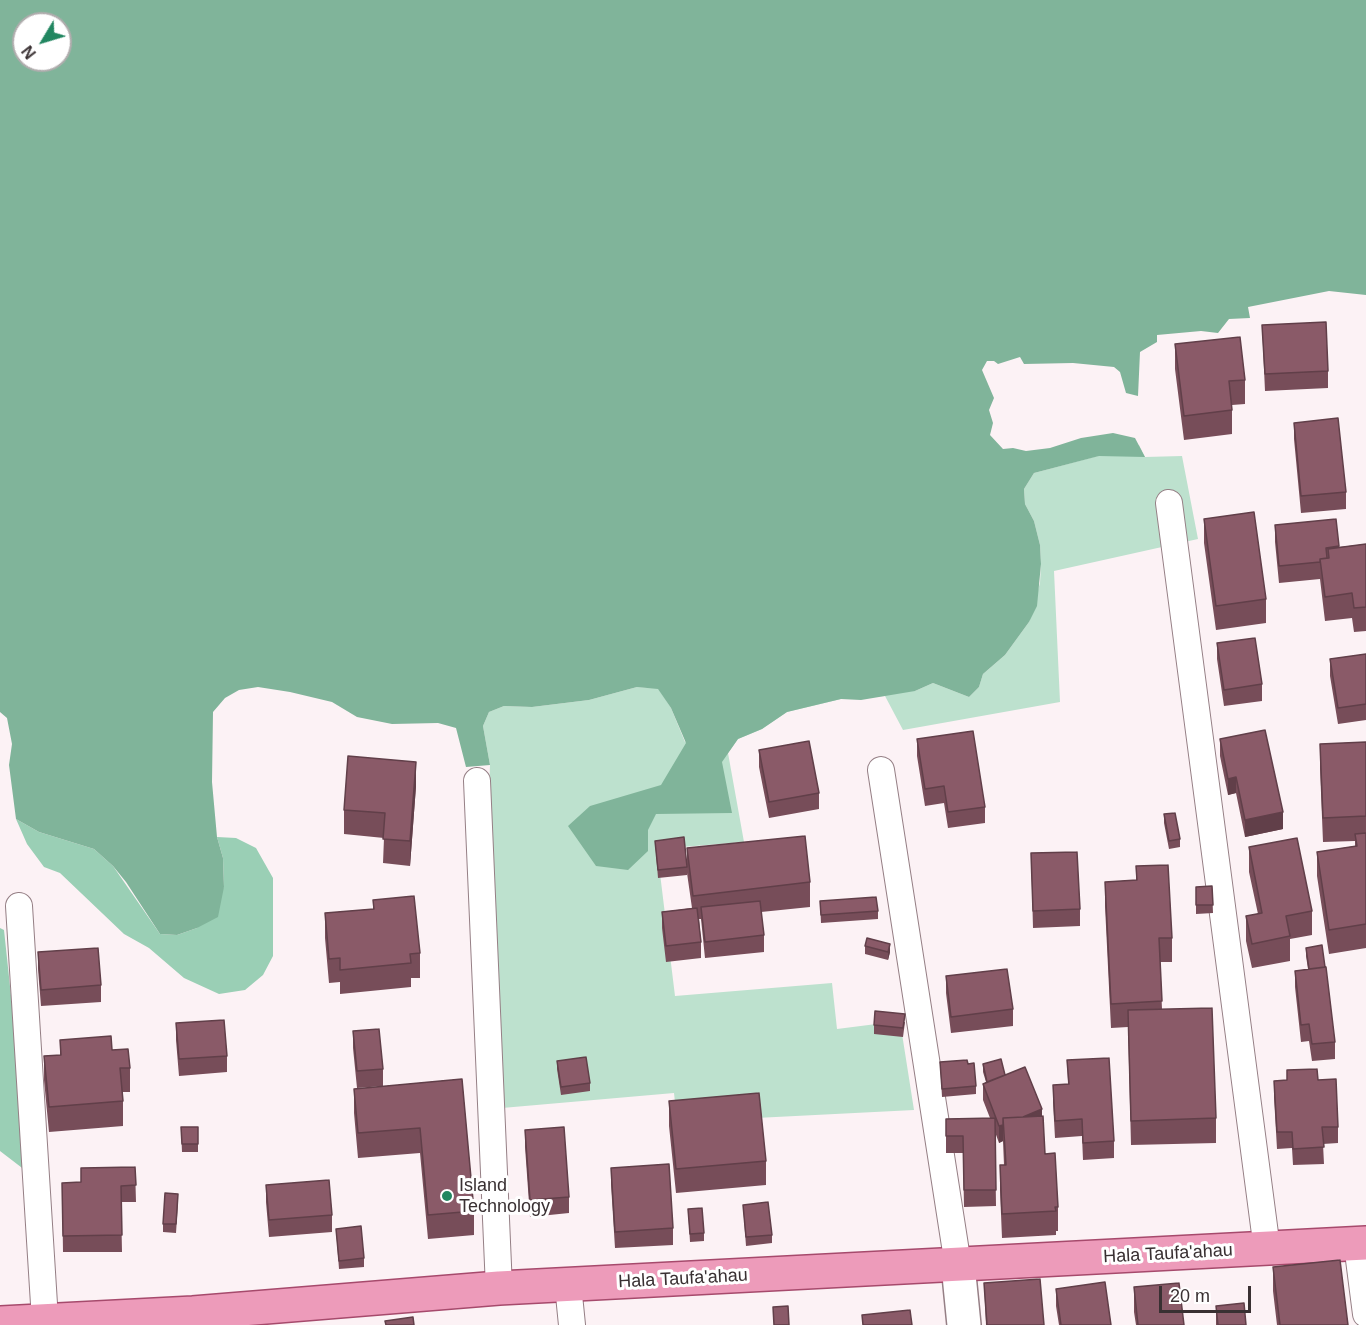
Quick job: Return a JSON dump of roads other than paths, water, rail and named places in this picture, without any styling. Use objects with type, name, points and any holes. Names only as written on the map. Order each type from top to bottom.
[{"type":"main road","name":"Hala Taufa'ahau","points":[[0,1323],[45,1320],[194,1319],[499,1288],[1361,1244]]},
{"type":"street","points":[[1169,503],[1267,1249]]},
{"type":"street","points":[[881,770],[958,1265],[964,1325]]},
{"type":"street","points":[[477,781],[499,1288]]},
{"type":"street","points":[[19,906],[45,1320]]},
{"type":"street","points":[[1361,1244],[1366,1314]]},
{"type":"street","points":[[568,1285],[572,1325]]},
{"type":"place","name":"Island Technology","points":[[447,1196]]}]
